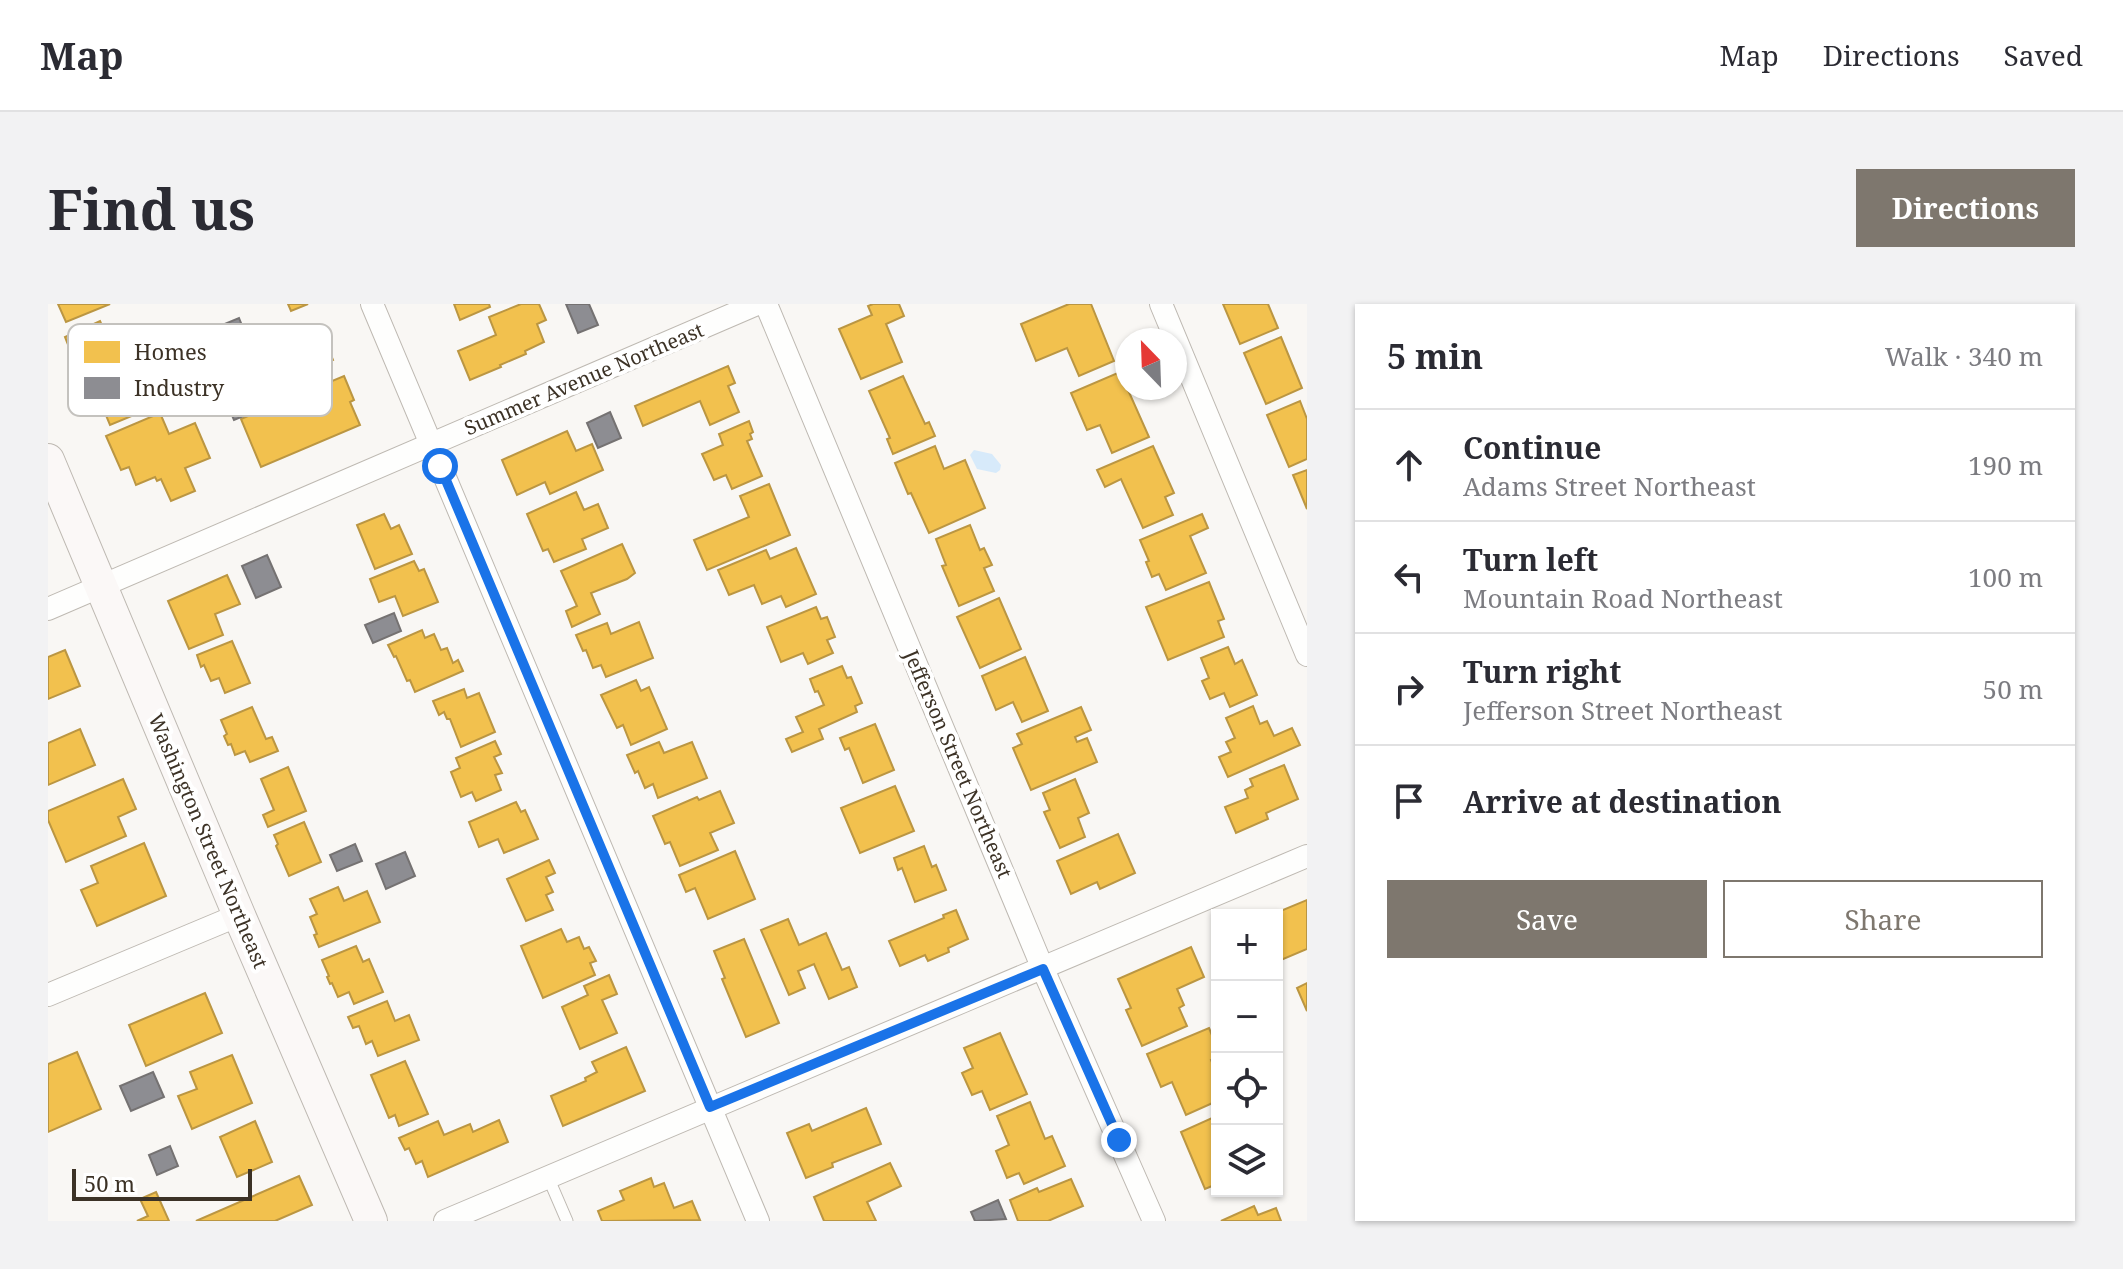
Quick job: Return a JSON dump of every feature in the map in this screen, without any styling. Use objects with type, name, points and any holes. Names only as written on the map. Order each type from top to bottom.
[{"type":"street","points":[[372,304],[758,1221]]},
{"type":"street","name":"Summer Avenue Northeast","points":[[48,609],[757,304]]},
{"type":"street","name":"Jefferson Street Northeast","points":[[766,304],[1043,969],[1154,1221]]},
{"type":"street","points":[[1161,304],[1307,655]]},
{"type":"street","name":"Washington Street Northeast","points":[[48,460],[371,1221]]},
{"type":"street","points":[[445,1221],[1307,856]]},
{"type":"street","points":[[48,995],[239,915]]},
{"type":"lane","points":[[548,1177],[567,1221]]},
{"type":"water","points":[[974,450],[992,454],[1001,465],[1000,470],[996,473],[977,469],[970,455]]},
{"type":"building: Homes","points":[[58,304],[110,304],[66,322]]},
{"type":"building: Homes","points":[[288,304],[308,304],[291,311]]},
{"type":"building: Homes","points":[[454,304],[489,304],[490,307],[460,320]]},
{"type":"building: Homes","points":[[521,304],[539,304],[546,320],[537,324],[544,342],[501,367],[470,380],[458,351],[496,335],[489,317]]},
{"type":"building: Homes","points":[[899,304],[904,316],[886,324],[902,362],[861,379],[839,329],[872,315],[868,306]]},
{"type":"building: Homes","points":[[1069,304],[1091,304],[1114,361],[1079,376],[1067,348],[1036,361],[1021,324]]},
{"type":"building: Homes","points":[[1223,304],[1268,304],[1278,328],[1240,344]]},
{"type":"building: Homes","points":[[1281,337],[1302,388],[1266,404],[1244,353]]},
{"type":"building: Homes","points":[[728,366],[735,383],[728,386],[739,412],[710,425],[700,401],[643,426],[635,406]]},
{"type":"building: Homes","points":[[1115,374],[1115,400],[1132,400],[1149,437],[1112,453],[1100,425],[1087,430],[1071,393]]},
{"type":"building: Homes","points":[[344,376],[360,425],[261,467],[241,419],[248,416],[332,416],[332,381]]},
{"type":"building: Homes","points":[[903,376],[925,424],[929,422],[935,436],[893,454],[887,439],[890,438],[869,391]]},
{"type":"building: Homes","points":[[1300,401],[1307,419],[1307,459],[1289,467],[1267,415]]},
{"type":"building: Homes","points":[[106,416],[132,416],[110,425]]},
{"type":"building: Homes","points":[[153,416],[161,416],[169,434],[195,423],[210,458],[185,468],[195,491],[171,501],[161,479],[157,481],[155,477],[136,485],[129,467],[121,470],[106,436]]},
{"type":"building: Homes","points":[[749,421],[753,432],[750,434],[752,439],[747,441],[762,476],[732,489],[726,475],[714,480],[702,454],[723,445],[719,434]]},
{"type":"building: Homes","points":[[567,431],[576,451],[592,444],[603,470],[550,494],[545,482],[517,495],[502,460]]},
{"type":"building: Homes","points":[[935,446],[944,469],[965,460],[985,508],[929,533],[895,463]]},
{"type":"building: Homes","points":[[1153,446],[1174,493],[1165,497],[1173,515],[1143,528],[1121,479],[1105,487],[1097,470]]},
{"type":"building: Homes","points":[[1307,470],[1307,509],[1293,475]]},
{"type":"building: Homes","points":[[769,484],[790,535],[707,570],[694,540],[749,517],[740,496]]},
{"type":"building: Homes","points":[[576,492],[584,510],[598,504],[608,528],[582,539],[586,549],[554,562],[548,549],[543,551],[527,514]]},
{"type":"building: Homes","points":[[384,514],[391,529],[399,525],[412,554],[375,569],[357,525]]},
{"type":"building: Homes","points":[[1202,514],[1208,528],[1190,536],[1206,573],[1166,590],[1159,574],[1152,577],[1140,540]]},
{"type":"building: Homes","points":[[970,525],[980,550],[984,548],[992,565],[984,568],[994,591],[959,606],[942,566],[946,565],[936,539]]},
{"type":"building: Homes","points":[[622,544],[635,573],[591,593],[600,614],[572,627],[566,611],[577,606],[561,571]]},
{"type":"building: Homes","points":[[796,548],[816,594],[786,607],[781,596],[762,604],[754,585],[729,595],[718,570],[766,550],[770,559]]},
{"type":"building: Homes","points":[[414,561],[419,571],[424,569],[438,602],[403,616],[395,596],[379,602],[370,579]]},
{"type":"building: Homes","points":[[227,575],[240,604],[215,614],[223,635],[189,649],[168,601]]},
{"type":"building: Homes","points":[[1209,582],[1224,619],[1218,621],[1224,637],[1168,660],[1146,607]]},
{"type":"building: Homes","points":[[999,598],[1021,649],[980,668],[957,617]]},
{"type":"building: Homes","points":[[816,607],[821,619],[827,617],[835,637],[827,640],[833,653],[808,664],[803,653],[781,662],[767,627]]},
{"type":"building: Homes","points":[[639,622],[653,658],[606,677],[601,665],[593,668],[576,635],[607,623],[611,634]]},
{"type":"building: Homes","points":[[422,630],[425,638],[434,634],[441,650],[447,648],[453,663],[458,660],[463,671],[415,692],[388,645]]},
{"type":"building: Homes","points":[[232,641],[250,683],[225,693],[219,678],[211,681],[197,655]]},
{"type":"building: Homes","points":[[1228,647],[1235,664],[1242,660],[1257,695],[1230,707],[1224,693],[1210,699],[1202,681],[1209,678],[1201,658]]},
{"type":"building: Homes","points":[[65,650],[80,686],[48,699],[48,657]]},
{"type":"building: Homes","points":[[1025,657],[1048,711],[1022,722],[1013,702],[996,710],[982,676]]},
{"type":"building: Homes","points":[[842,666],[847,678],[851,677],[862,703],[855,706],[857,712],[819,729],[823,739],[792,752],[786,739],[803,732],[796,717],[824,705],[810,679]]},
{"type":"building: Homes","points":[[636,680],[641,691],[649,687],[667,729],[631,745],[623,725],[617,728],[601,695]]},
{"type":"building: Homes","points":[[464,689],[467,698],[479,693],[495,732],[461,747],[450,719],[444,712],[439,715],[433,701]]},
{"type":"building: Homes","points":[[1253,706],[1260,724],[1267,721],[1274,736],[1292,728],[1300,745],[1228,777],[1219,757],[1231,752],[1226,742],[1235,738],[1226,718]]},
{"type":"building: Homes","points":[[252,707],[266,739],[272,737],[278,751],[250,762],[245,751],[235,755],[231,744],[228,745],[221,720]]},
{"type":"building: Homes","points":[[1081,707],[1091,730],[1075,737],[1077,742],[1087,738],[1097,762],[1031,790],[1013,748],[1022,744],[1017,734]]},
{"type":"building: Homes","points":[[875,724],[894,770],[863,783],[849,748],[845,750],[840,738]]},
{"type":"building: Homes","points":[[80,729],[95,765],[48,785],[48,743]]},
{"type":"building: Homes","points":[[495,741],[501,754],[494,757],[502,773],[495,775],[501,790],[476,801],[472,792],[461,797],[451,772],[460,768],[456,758]]},
{"type":"building: Homes","points":[[659,742],[664,753],[692,742],[707,778],[658,798],[653,784],[645,788],[627,755]]},
{"type":"building: Homes","points":[[1284,765],[1298,799],[1266,813],[1268,819],[1236,833],[1225,807],[1248,798],[1245,790],[1253,786],[1250,779]]},
{"type":"building: Homes","points":[[288,767],[306,811],[268,827],[263,815],[274,810],[261,779]]},
{"type":"building: Homes","points":[[123,779],[136,809],[118,817],[126,836],[66,862],[48,820],[48,811]]},
{"type":"building: Homes","points":[[1075,779],[1089,813],[1078,818],[1085,837],[1060,848],[1044,812],[1050,810],[1043,793]]},
{"type":"building: Homes","points":[[895,786],[914,831],[860,853],[841,808]]},
{"type":"building: Homes","points":[[720,791],[734,823],[710,833],[718,850],[680,866],[670,842],[665,844],[653,816],[697,797],[699,800]]},
{"type":"building: Homes","points":[[516,802],[521,812],[525,810],[538,839],[504,853],[498,839],[479,847],[469,822]]},
{"type":"building: Homes","points":[[304,822],[321,862],[289,876],[274,835]]},
{"type":"building: Homes","points":[[1118,834],[1135,873],[1100,889],[1097,882],[1071,894],[1057,861]]},
{"type":"building: Homes","points":[[144,843],[166,896],[97,926],[81,890],[98,883],[91,866]]},
{"type":"building: Homes","points":[[924,846],[946,890],[915,902],[902,868],[898,870],[894,858]]},
{"type":"building: Homes","points":[[735,851],[755,899],[708,919],[695,888],[686,892],[679,875]]},
{"type":"building: Homes","points":[[549,860],[555,873],[546,877],[553,892],[546,895],[553,910],[526,921],[507,879]]},
{"type":"building: Homes","points":[[338,887],[344,901],[367,891],[380,922],[319,947],[310,917],[317,914],[310,899]]},
{"type":"building: Homes","points":[[1307,900],[1307,949],[1283,959],[1283,910]]},
{"type":"building: Homes","points":[[956,910],[968,939],[928,961],[925,955],[900,966],[889,941]]},
{"type":"building: Homes","points":[[788,919],[799,945],[826,933],[842,970],[849,967],[857,987],[829,999],[814,964],[798,971],[805,988],[789,995],[761,930]]},
{"type":"building: Homes","points":[[561,929],[567,942],[579,937],[584,949],[589,947],[596,961],[590,963],[595,975],[543,998],[521,946]]},
{"type":"building: Homes","points":[[744,939],[779,1023],[746,1037],[714,951]]},
{"type":"building: Homes","points":[[356,946],[363,962],[369,959],[383,992],[354,1004],[349,992],[338,997],[322,960]]},
{"type":"building: Homes","points":[[1191,947],[1204,977],[1177,989],[1184,1005],[1179,1008],[1187,1026],[1142,1046],[1126,1010],[1131,1008],[1118,979]]},
{"type":"building: Homes","points":[[609,975],[617,994],[602,1000],[617,1033],[580,1049],[562,1007],[588,995],[584,986]]},
{"type":"building: Homes","points":[[1307,983],[1307,1011],[1297,988]]},
{"type":"building: Homes","points":[[205,993],[222,1033],[146,1066],[129,1025]]},
{"type":"building: Homes","points":[[387,1001],[395,1021],[409,1015],[419,1040],[378,1056],[372,1041],[366,1044],[359,1026],[353,1028],[348,1017]]},
{"type":"building: Homes","points":[[1209,1028],[1211,1104],[1186,1115],[1172,1082],[1161,1087],[1147,1054]]},
{"type":"building: Homes","points":[[1000,1033],[1027,1094],[990,1110],[982,1091],[972,1095],[962,1073],[973,1068],[964,1048]]},
{"type":"building: Homes","points":[[626,1047],[645,1091],[563,1126],[551,1096],[586,1081],[585,1078],[597,1072],[592,1062]]},
{"type":"building: Homes","points":[[77,1052],[101,1109],[48,1132],[48,1064]]},
{"type":"building: Homes","points":[[232,1055],[252,1103],[192,1129],[178,1096],[197,1089],[190,1072]]},
{"type":"building: Homes","points":[[405,1061],[428,1114],[399,1126],[395,1115],[389,1118],[371,1075]]},
{"type":"building: Homes","points":[[1030,1102],[1045,1139],[1052,1136],[1065,1166],[1024,1184],[1019,1173],[1007,1178],[996,1151],[1009,1145],[997,1116]]},
{"type":"building: Homes","points":[[866,1108],[881,1144],[832,1163],[833,1167],[806,1178],[787,1133],[809,1124],[812,1131]]},
{"type":"building: Homes","points":[[1211,1118],[1211,1186],[1205,1189],[1181,1132]]},
{"type":"building: Homes","points":[[499,1120],[508,1142],[428,1177],[422,1161],[416,1164],[409,1148],[405,1150],[399,1138],[438,1121],[444,1135],[470,1124],[473,1132]]},
{"type":"building: Homes","points":[[255,1121],[272,1162],[237,1177],[220,1137]]},
{"type":"building: Homes","points":[[890,1163],[901,1186],[867,1202],[876,1221],[824,1221],[814,1197]]},
{"type":"building: Homes","points":[[299,1176],[312,1205],[275,1221],[196,1221]]},
{"type":"building: Homes","points":[[651,1178],[654,1187],[664,1183],[674,1208],[692,1201],[700,1220],[602,1221],[598,1211],[624,1200],[620,1191]]},
{"type":"building: Homes","points":[[1071,1179],[1083,1206],[1048,1221],[1018,1221],[1010,1200],[1037,1188],[1039,1192]]},
{"type":"building: Homes","points":[[156,1192],[169,1221],[137,1221],[148,1216],[140,1199]]},
{"type":"building: Homes","points":[[1254,1206],[1258,1215],[1276,1208],[1281,1221],[1221,1221]]},
{"type":"building: Industry","points":[[566,304],[589,304],[598,325],[578,333]]},
{"type":"building: Industry","points":[[239,318],[241,324],[224,324]]},
{"type":"building: Industry","points":[[610,412],[621,438],[598,448],[587,423]]},
{"type":"building: Industry","points":[[267,555],[281,587],[256,598],[242,566]]},
{"type":"building: Industry","points":[[394,613],[401,631],[373,643],[365,625]]},
{"type":"building: Industry","points":[[355,844],[362,861],[337,871],[330,855]]},
{"type":"building: Industry","points":[[405,852],[415,876],[386,889],[376,864]]},
{"type":"building: Industry","points":[[153,1072],[164,1097],[131,1111],[120,1086]]},
{"type":"building: Industry","points":[[170,1146],[178,1166],[157,1175],[149,1155]]},
{"type":"building: Industry","points":[[998,1200],[1006,1219],[975,1221],[971,1212]]},
{"type":"route","points":[[440,466],[710,1107],[1043,969],[1119,1140]]}]
